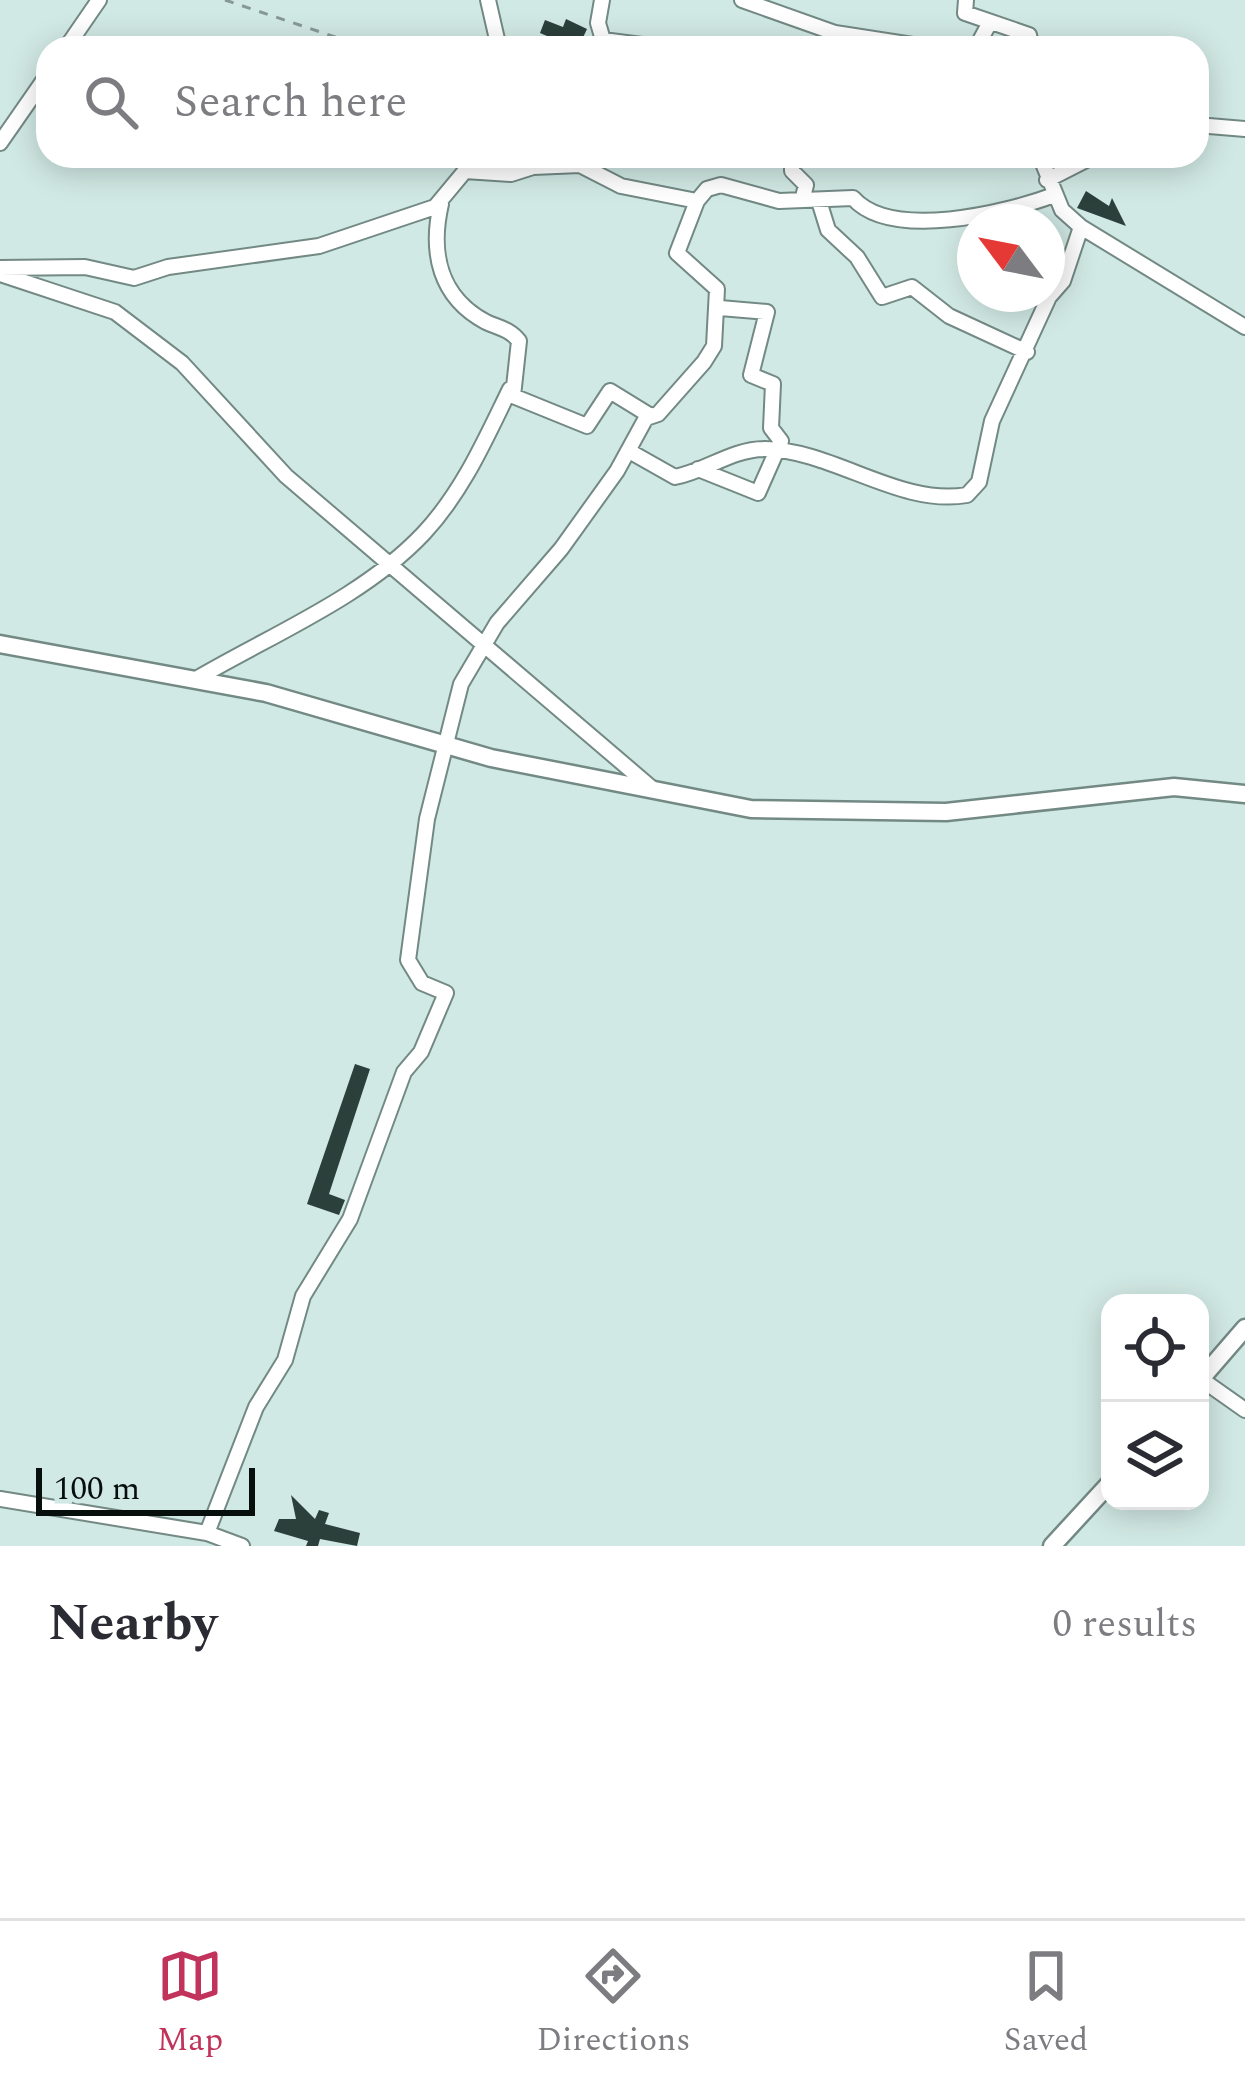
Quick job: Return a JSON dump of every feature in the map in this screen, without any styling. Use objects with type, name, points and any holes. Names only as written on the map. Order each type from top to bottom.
[{"type":"street","points":[[74,36],[99,0]]},
{"type":"street","points":[[488,0],[496,36]]},
{"type":"street","points":[[602,0],[598,23],[602,36]]},
{"type":"street","points":[[742,0],[830,32],[856,36]]},
{"type":"street","points":[[966,0],[964,12],[1029,36]]},
{"type":"street","points":[[982,36],[989,24]]},
{"type":"street","points":[[828,36],[830,32]]},
{"type":"street","points":[[0,143],[36,91]]},
{"type":"street","points":[[1209,126],[1245,128]]},
{"type":"street","points":[[196,679],[391,562],[423,534],[469,476],[510,389],[521,345],[510,332],[473,314],[444,281],[435,236],[441,204],[465,171],[511,174],[524,168]]},
{"type":"street","points":[[586,168],[621,186],[697,201]]},
{"type":"street","points":[[792,168],[828,230],[857,257],[882,297],[912,287],[949,316],[1027,352]]},
{"type":"street","points":[[1044,168],[1050,188],[1082,226],[1245,327]]},
{"type":"street","points":[[510,389],[527,404],[587,426],[610,391],[649,416],[658,414],[714,346],[720,308],[717,289],[677,253],[706,189],[721,184],[779,201],[853,198],[864,210],[917,221],[1003,214],[1078,168]]},
{"type":"street","points":[[0,271],[85,267],[134,278],[168,266],[319,246],[410,220],[441,204]]},
{"type":"street","points":[[629,451],[675,477],[743,453],[777,451],[934,496],[964,496],[979,482],[992,421],[1049,297],[1063,281],[1082,226]]},
{"type":"street","points":[[0,271],[115,312],[182,363],[286,476],[658,793]]},
{"type":"street","points":[[698,469],[758,493],[782,441],[771,428],[773,384],[751,375],[767,312],[720,308]]},
{"type":"street","points":[[207,1533],[256,1407],[285,1360],[303,1296],[350,1219],[404,1072],[421,1052],[446,993],[422,983],[408,960],[411,913],[442,744],[461,684],[629,451],[649,416]]},
{"type":"street","points":[[0,644],[196,679],[442,744],[751,809],[946,812],[1174,787],[1245,794]]},
{"type":"street","points":[[1209,1369],[1245,1328]]},
{"type":"street","points":[[1209,1385],[1245,1410]]},
{"type":"street","points":[[1052,1546],[1101,1493]]},
{"type":"street","points":[[0,1499],[207,1533],[242,1546]]},
{"type":"path","points":[[225,0],[332,36]]},
{"type":"building","points":[[566,19],[587,29],[584,36],[540,33],[545,20],[563,27]]},
{"type":"building","points":[[1086,191],[1109,206],[1112,198],[1126,226],[1077,208]]},
{"type":"building","points":[[355,1064],[370,1069],[329,1194],[345,1200],[339,1215],[307,1204]]},
{"type":"building","points":[[291,1495],[315,1519],[319,1510],[329,1513],[325,1524],[360,1533],[357,1546],[320,1539],[318,1546],[306,1546],[308,1541],[274,1531],[279,1519],[296,1519]]}]
